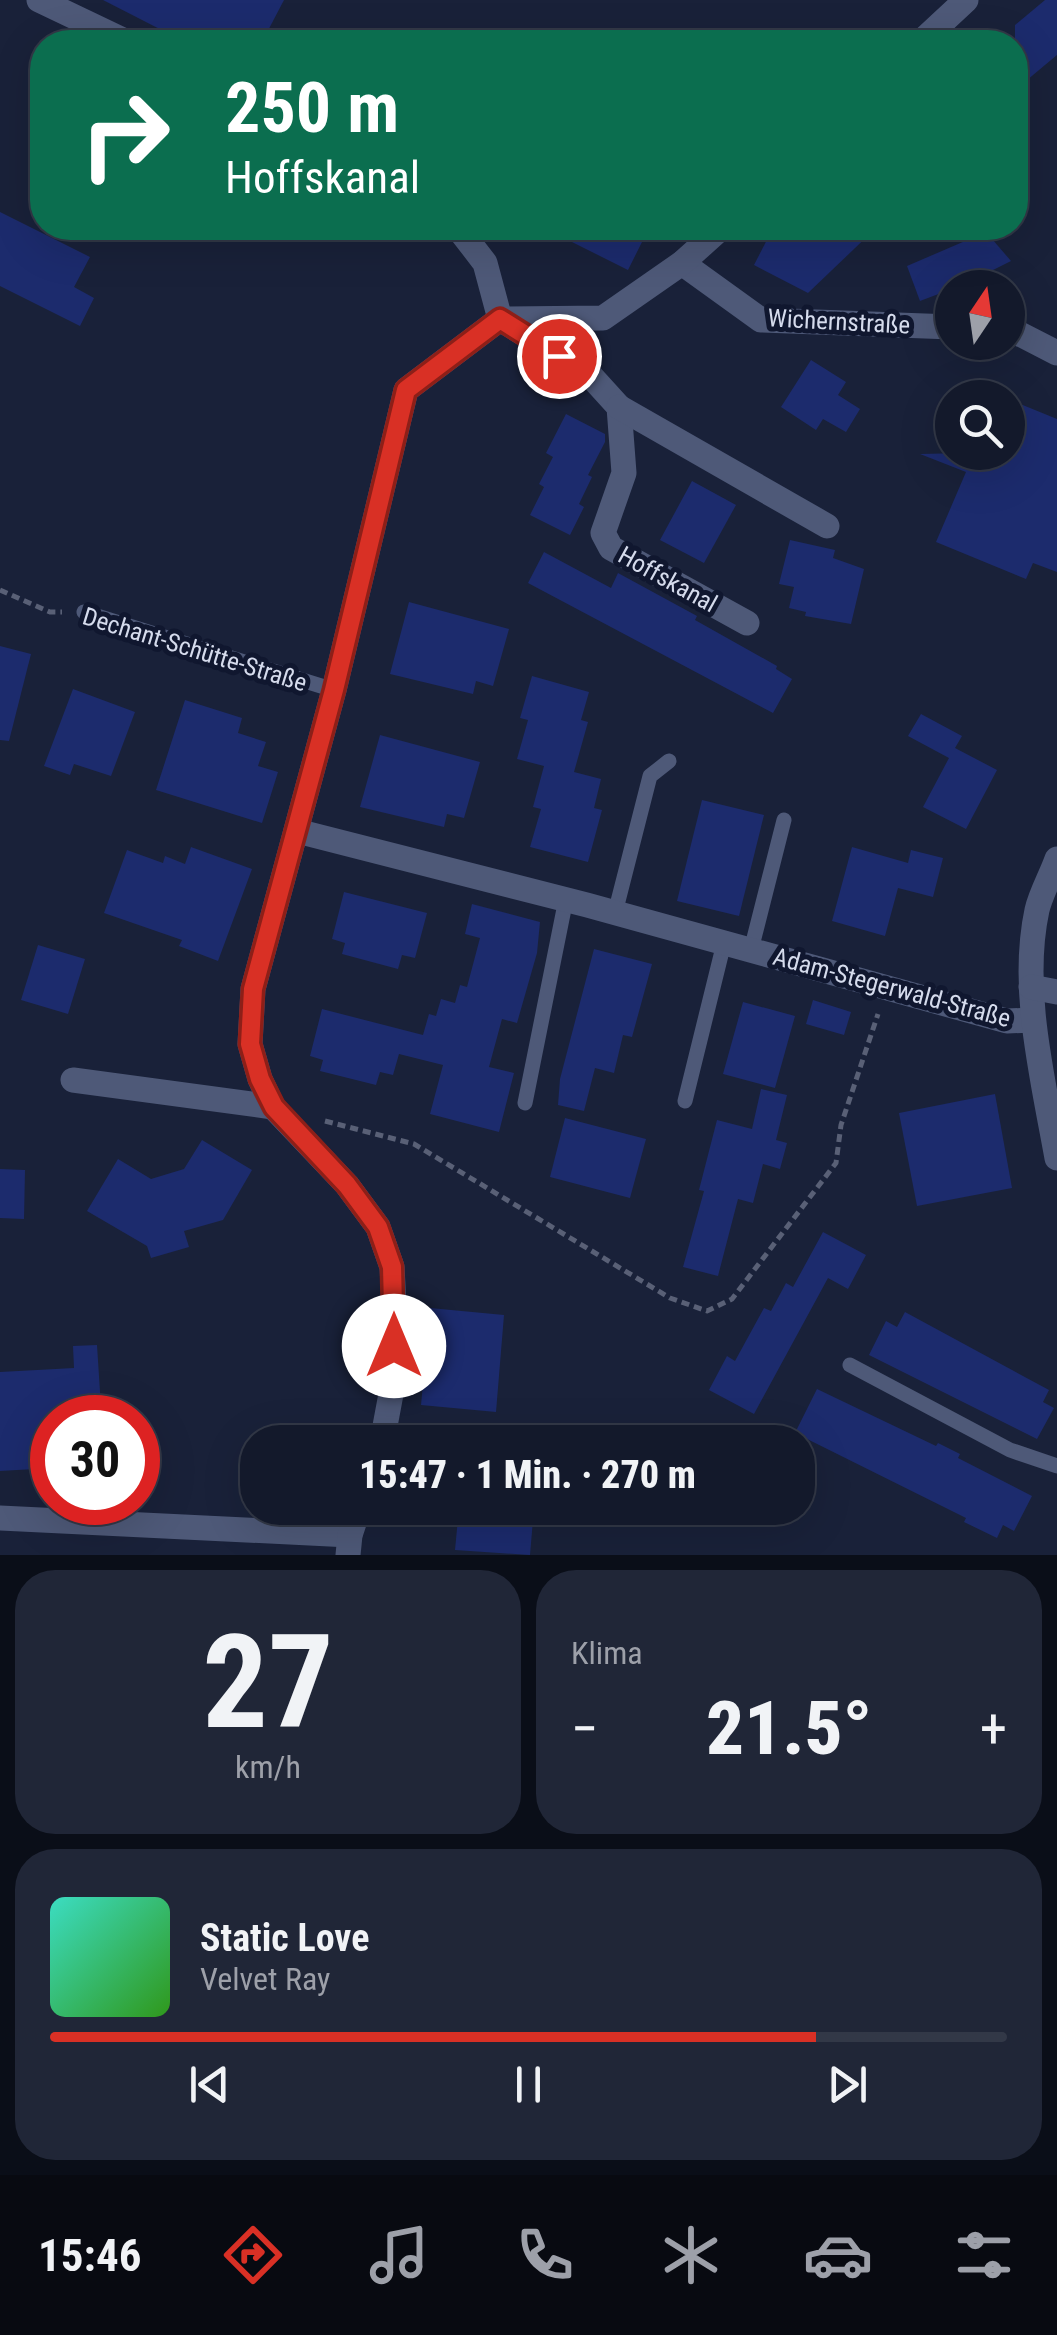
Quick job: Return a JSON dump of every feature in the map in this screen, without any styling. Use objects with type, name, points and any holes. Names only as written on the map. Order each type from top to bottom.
[{"type":"street","points":[[39,0],[103,30]]},
{"type":"street","points":[[933,30],[966,0]]},
{"type":"street","points":[[467,240],[485,264],[500,319],[589,374],[619,407],[827,526]]},
{"type":"street","points":[[500,319],[603,318],[682,264],[708,240]]},
{"type":"street","name":"Wichernstraße","points":[[682,264],[760,320],[935,325]]},
{"type":"street","name":"Dechant-Schütte-Straße","points":[[387,1425],[395,1322],[392,1267],[378,1227],[347,1185],[274,1107],[260,1079],[250,1044],[253,989],[334,690],[406,390],[500,319]]},
{"type":"street","points":[[1025,337],[1057,353]]},
{"type":"street","name":"Hoffskanal","points":[[619,407],[624,473],[604,533],[611,548],[747,623]]},
{"type":"street","name":"Adam-Stegerwald-Straße","points":[[297,831],[566,899],[1007,1021],[1033,1020]]},
{"type":"street","points":[[1057,860],[1037,910],[1031,988],[1057,1158]]},
{"type":"street","points":[[1031,988],[1057,992]]},
{"type":"street","points":[[74,1080],[274,1107]]},
{"type":"street","points":[[0,1518],[349,1545]]},
{"type":"lane","name":"Dechant-Schütte-Straße","points":[[84,612],[334,690]]},
{"type":"lane","points":[[614,912],[650,776],[669,761]]},
{"type":"lane","name":"Adam-Stegerwald-Straße","points":[[751,950],[784,820]]},
{"type":"lane","points":[[525,1103],[566,899]]},
{"type":"lane","points":[[685,1102],[724,943]]},
{"type":"lane","points":[[850,1365],[1010,1450],[1057,1466]]},
{"type":"path","name":"Dechant-Schütte-Straße","points":[[0,590],[50,612],[84,612]]},
{"type":"path","points":[[323,1120],[414,1144],[670,1298],[707,1311],[732,1299],[836,1163],[841,1125],[886,988]]},
{"type":"building","points":[[103,0],[284,0],[268,30],[162,30]]},
{"type":"building","points":[[1045,0],[1057,0],[1057,55],[1028,79],[1028,30],[1015,30],[1015,25]]},
{"type":"building","points":[[0,212],[30,227],[30,240],[56,240],[90,257],[74,287],[94,298],[80,326],[0,286]]},
{"type":"building","points":[[568,240],[643,240],[628,270]]},
{"type":"building","points":[[767,240],[863,240],[808,293],[754,265]]},
{"type":"building","points":[[967,240],[993,240],[1011,261],[993,270],[935,270],[935,295],[920,301],[907,266]]},
{"type":"building","points":[[811,360],[846,382],[838,395],[860,409],[846,432],[823,419],[816,430],[781,407]]},
{"type":"building","points":[[1025,406],[1057,419],[1057,572],[1033,563],[1026,579],[936,542],[966,472],[961,470],[1025,470]]},
{"type":"building","points":[[566,414],[605,434],[579,504],[584,507],[570,535],[530,515],[544,487],[539,484],[553,457],[546,453]]},
{"type":"building","points":[[692,481],[736,505],[704,563],[660,540]]},
{"type":"building","points":[[790,540],[835,550],[833,558],[864,569],[851,624],[805,616],[806,612],[789,608],[794,587],[779,584]]},
{"type":"building","points":[[544,552],[611,588],[618,573],[777,666],[792,679],[773,713],[528,583]]},
{"type":"building","points":[[409,602],[509,629],[493,686],[476,681],[473,694],[390,674]]},
{"type":"building","points":[[0,646],[31,654],[9,741],[0,740]]},
{"type":"building","points":[[532,676],[589,692],[581,720],[588,722],[574,772],[601,779],[594,808],[602,810],[588,862],[530,847],[541,809],[533,807],[544,766],[517,759],[528,720],[520,718]]},
{"type":"building","points":[[73,689],[135,712],[111,776],[74,764],[70,775],[44,766]]},
{"type":"building","points":[[185,700],[242,718],[238,733],[266,742],[258,766],[278,772],[262,823],[156,790]]},
{"type":"building","points":[[921,714],[962,736],[955,748],[997,770],[966,829],[923,807],[949,758],[908,736]]},
{"type":"building","points":[[380,735],[480,762],[464,818],[447,814],[444,827],[360,807]]},
{"type":"building","points":[[702,800],[764,815],[739,916],[677,901]]},
{"type":"building","points":[[191,847],[252,869],[218,961],[179,946],[182,940],[104,913],[127,850],[163,863],[165,856],[185,864]]},
{"type":"building","points":[[852,847],[908,863],[911,850],[943,858],[933,897],[898,888],[885,936],[832,921]]},
{"type":"building","points":[[344,892],[427,913],[415,958],[402,955],[398,969],[342,954],[345,943],[332,939]]},
{"type":"building","points":[[472,904],[540,922],[537,953],[517,1023],[502,1019],[489,1067],[514,1073],[499,1132],[430,1114],[443,1065],[399,1054],[393,1075],[380,1072],[376,1085],[320,1071],[323,1060],[310,1056],[322,1009],[423,1035],[429,1014],[436,1016],[441,999],[455,1003],[460,985],[467,987],[480,938],[465,934]]},
{"type":"building","points":[[38,945],[85,959],[68,1014],[21,1000]]},
{"type":"building","points":[[594,949],[652,964],[632,1037],[623,1035],[614,1073],[595,1068],[584,1111],[558,1105],[560,1079]]},
{"type":"building","points":[[813,1000],[851,1012],[844,1035],[806,1024]]},
{"type":"building","points":[[743,1002],[795,1016],[775,1088],[723,1074]]},
{"type":"building","points":[[761,1089],[787,1095],[776,1140],[787,1143],[780,1169],[763,1164],[753,1203],[738,1199],[718,1276],[683,1267],[704,1191],[699,1190],[717,1120],[752,1129]]},
{"type":"building","points":[[995,1094],[1012,1188],[917,1206],[899,1113]]},
{"type":"building","points":[[565,1118],[646,1139],[630,1198],[550,1177]]},
{"type":"building","points":[[202,1140],[252,1170],[223,1220],[184,1231],[189,1247],[151,1258],[147,1246],[87,1211],[118,1159],[151,1179],[184,1169]]},
{"type":"building","points":[[0,1169],[25,1170],[24,1219],[0,1218]]},
{"type":"building","points":[[823,1232],[866,1255],[848,1289],[828,1278],[754,1414],[709,1390],[727,1356],[735,1361],[764,1308],[771,1311],[786,1283],[793,1287]]},
{"type":"building","points":[[430,1308],[504,1315],[496,1412],[421,1405]]},
{"type":"building","points":[[905,1312],[1049,1390],[1043,1402],[1054,1408],[1037,1439],[869,1355],[886,1321],[897,1327]]},
{"type":"building","points":[[97,1345],[100,1395],[30,1395],[30,1469],[0,1471],[0,1372],[74,1368],[73,1346]]},
{"type":"building","points":[[817,1389],[936,1446],[938,1443],[960,1454],[958,1458],[1032,1496],[1014,1531],[1003,1525],[997,1538],[964,1522],[966,1518],[815,1443],[815,1425],[799,1425]]},
{"type":"building","points":[[457,1525],[533,1525],[530,1555],[455,1550]]},
{"type":"route","points":[[394,1346],[392,1267],[378,1227],[347,1185],[274,1107],[260,1079],[250,1044],[253,989],[334,690],[406,390],[500,319],[559,356]]}]
